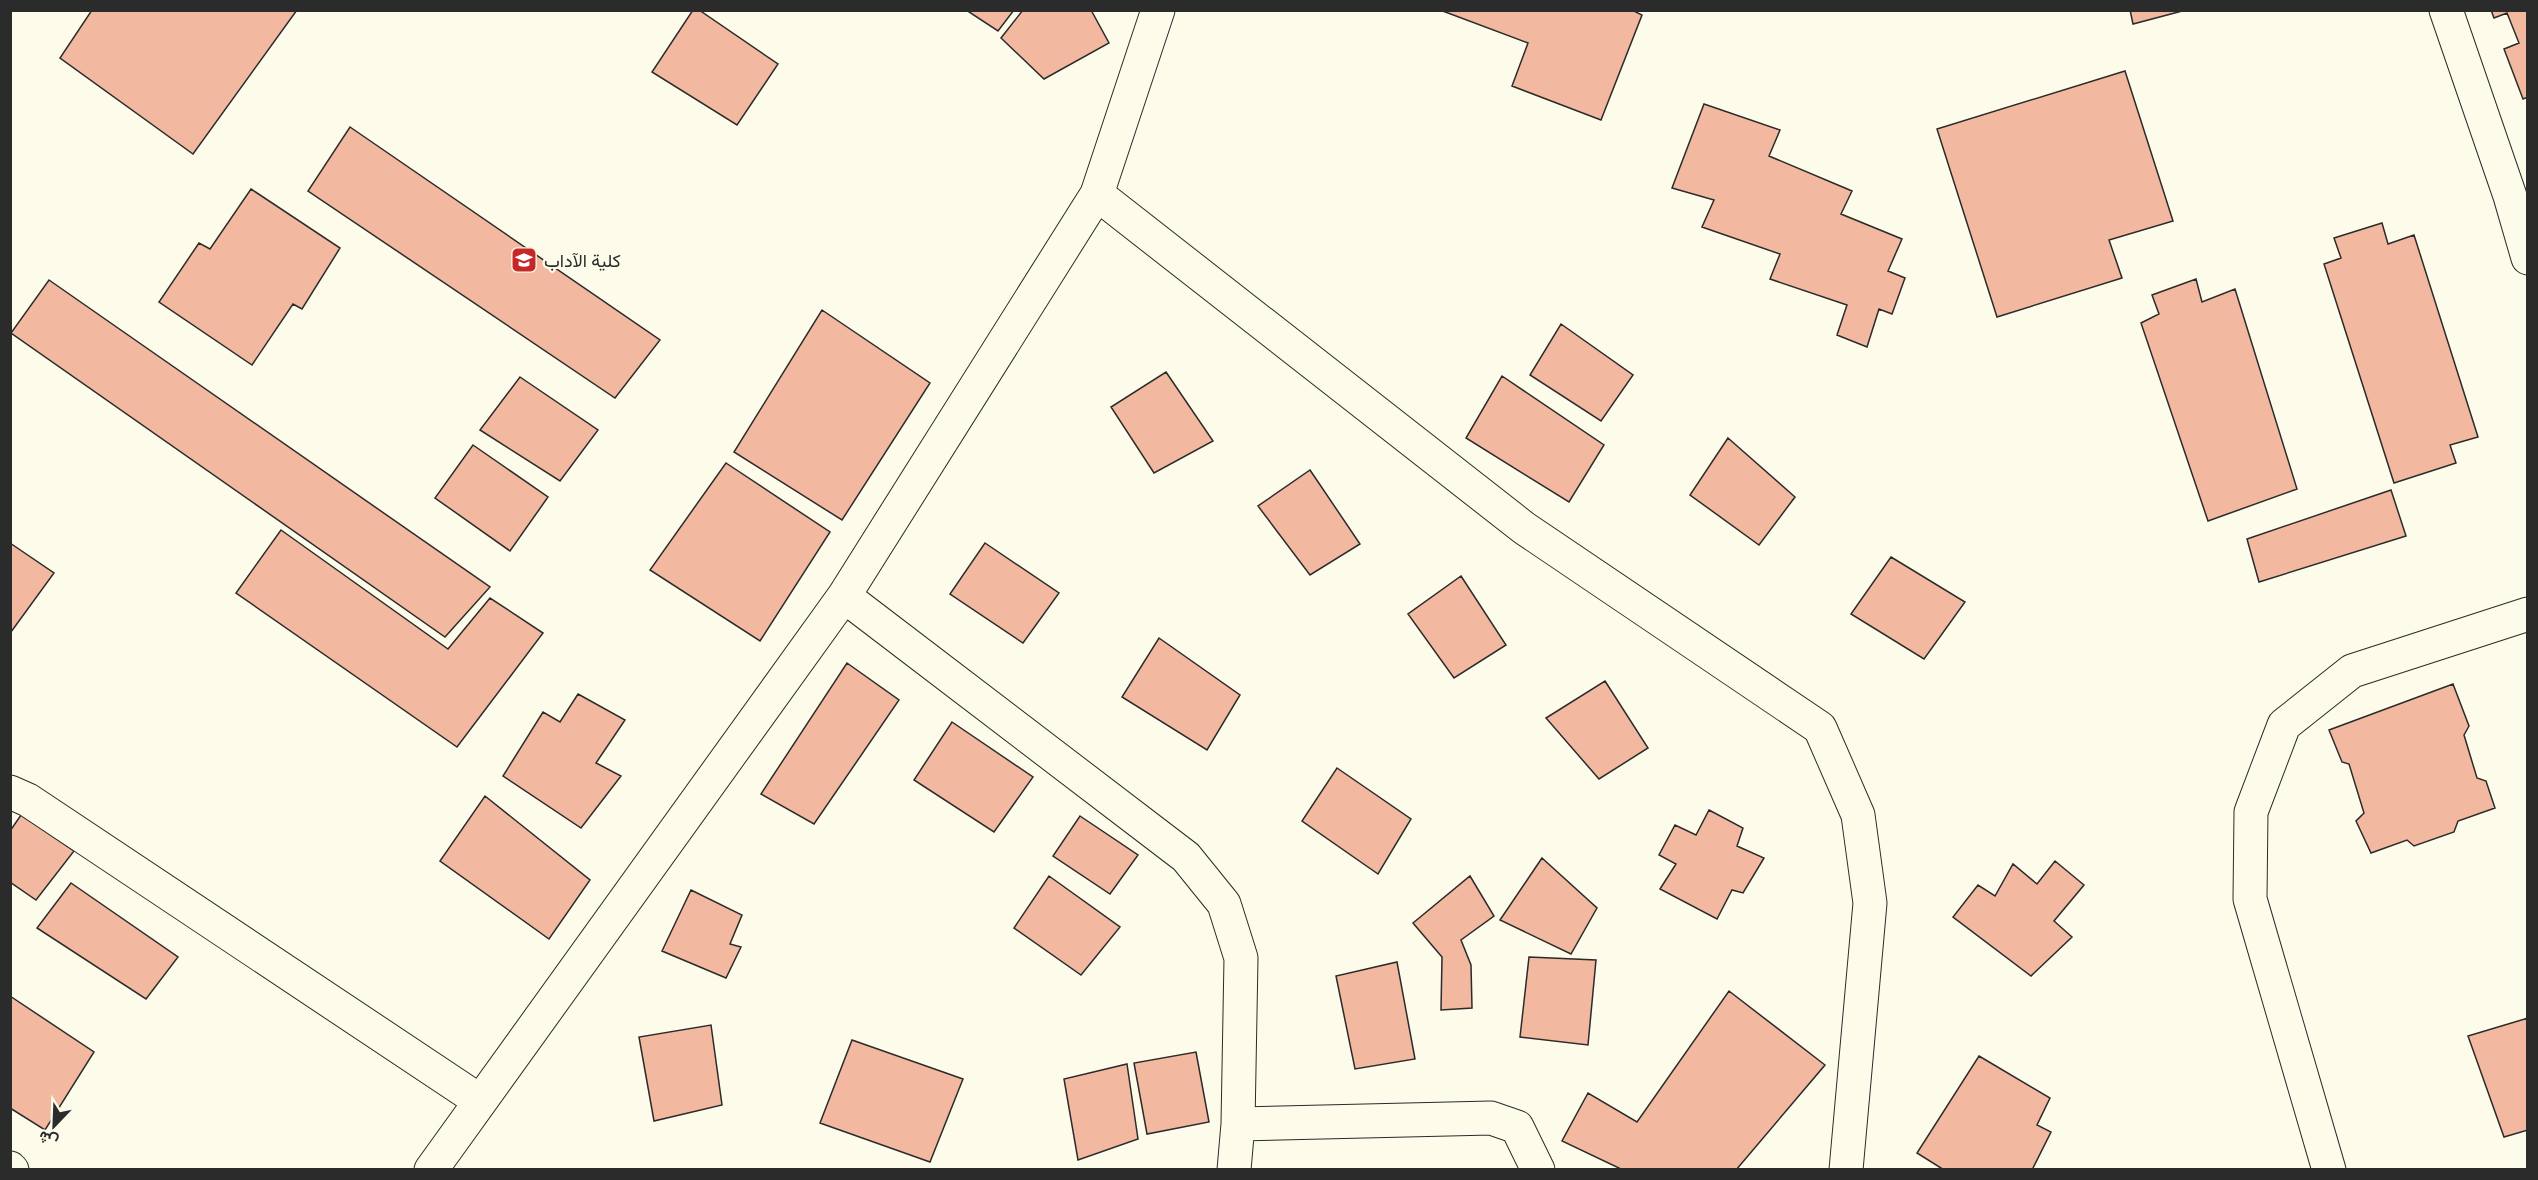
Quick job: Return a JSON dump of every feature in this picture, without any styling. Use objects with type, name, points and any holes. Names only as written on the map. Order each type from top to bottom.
[{"type":"street","points":[[2446,10],[2519,194],[2528,258]]},
{"type":"street","points":[[431,1170],[844,596],[1097,194],[1156,11]]},
{"type":"street","points":[[1097,194],[1524,528],[1820,728],[1858,814],[1870,903],[1846,1170]]},
{"type":"street","points":[[844,596],[1186,857],[1224,904],[1241,958],[1238,1124],[1234,1170]]},
{"type":"street","points":[[2329,1170],[2250,899],[2251,812],[2284,725],[2352,671],[2528,614]]},
{"type":"street","points":[[10,792],[27,800],[480,1101]]},
{"type":"street","points":[[1238,1124],[1491,1118],[1517,1127],[1538,1170]]},
{"type":"building","points":[[92,10],[297,10],[193,154],[60,58]]},
{"type":"building","points":[[693,10],[699,10],[778,64],[737,125],[652,72]]},
{"type":"building","points":[[966,10],[1014,10],[998,31]]},
{"type":"building","points":[[1023,10],[1091,10],[1109,43],[1044,79],[1001,38]]},
{"type":"building","points":[[1440,10],[1632,10],[1642,15],[1601,120],[1512,86],[1528,43]]},
{"type":"building","points":[[2130,10],[2186,10],[2133,24]]},
{"type":"building","points":[[2491,10],[2528,10],[2528,97],[2523,99],[2504,49],[2519,43],[2507,13],[2494,18]]},
{"type":"building","points":[[2125,71],[2173,221],[2109,240],[2122,278],[1997,317],[1937,129]]},
{"type":"building","points":[[1704,104],[1780,130],[1769,156],[1852,191],[1841,214],[1902,239],[1888,271],[1905,278],[1892,314],[1879,309],[1867,347],[1837,335],[1847,305],[1770,279],[1780,254],[1702,227],[1714,200],[1672,188]]},
{"type":"building","points":[[350,127],[660,340],[615,398],[308,191]]},
{"type":"building","points":[[251,189],[340,248],[302,309],[293,304],[252,365],[159,302],[199,243],[210,249]]},
{"type":"building","points":[[2382,223],[2388,244],[2414,235],[2478,437],[2450,445],[2456,463],[2394,483],[2324,264],[2341,258],[2334,238]]},
{"type":"building","points":[[2196,279],[2202,302],[2235,289],[2297,489],[2208,521],[2141,323],[2159,314],[2152,295]]},
{"type":"building","points":[[49,280],[490,587],[445,637],[11,333]]},
{"type":"building","points":[[822,310],[930,383],[842,520],[734,452]]},
{"type":"building","points":[[1561,324],[1633,375],[1601,421],[1530,375]]},
{"type":"building","points":[[1166,372],[1213,441],[1154,473],[1111,407]]},
{"type":"building","points":[[1502,376],[1604,445],[1569,502],[1466,438]]},
{"type":"building","points":[[520,377],[598,430],[560,481],[480,430]]},
{"type":"building","points":[[1728,438],[1795,497],[1759,545],[1690,495]]},
{"type":"building","points":[[473,445],[548,497],[510,551],[435,498]]},
{"type":"building","points":[[726,463],[830,532],[760,641],[650,570]]},
{"type":"building","points":[[1310,470],[1360,544],[1310,575],[1258,506]]},
{"type":"building","points":[[2391,490],[2406,536],[2259,582],[2247,539]]},
{"type":"building","points":[[281,530],[448,649],[490,598],[543,633],[457,747],[236,593]]},
{"type":"building","points":[[10,543],[54,573],[11,632],[10,632]]},
{"type":"building","points":[[985,543],[1059,593],[1023,643],[950,594]]},
{"type":"building","points":[[1891,557],[1965,602],[1924,659],[1851,614]]},
{"type":"building","points":[[1461,576],[1506,645],[1454,678],[1408,614]]},
{"type":"building","points":[[1159,638],[1240,695],[1207,750],[1122,697]]},
{"type":"building","points":[[847,663],[899,700],[814,824],[761,794]]},
{"type":"building","points":[[1605,681],[1648,748],[1599,779],[1546,718]]},
{"type":"building","points":[[2453,684],[2469,726],[2464,735],[2477,778],[2486,781],[2495,808],[2458,821],[2454,832],[2414,846],[2407,840],[2371,853],[2356,821],[2364,813],[2349,764],[2342,762],[2329,730]]},
{"type":"building","points":[[578,694],[625,720],[596,763],[621,776],[581,828],[503,776],[543,712],[560,722]]},
{"type":"building","points":[[952,722],[1033,777],[994,832],[914,780]]},
{"type":"building","points":[[1337,768],[1411,819],[1378,874],[1302,821]]},
{"type":"building","points":[[485,796],[590,880],[549,939],[440,861]]},
{"type":"building","points":[[1709,810],[1743,828],[1737,846],[1764,858],[1743,893],[1732,890],[1717,919],[1660,889],[1676,864],[1659,855],[1675,825],[1696,835]]},
{"type":"building","points":[[21,815],[74,851],[36,900],[10,882],[10,831]]},
{"type":"building","points":[[1080,816],[1138,855],[1110,894],[1053,856]]},
{"type":"building","points":[[1542,858],[1597,908],[1571,954],[1500,920]]},
{"type":"building","points":[[2055,861],[2084,885],[2054,921],[2072,937],[2031,976],[1953,917],[1978,885],[1995,896],[2013,864],[2037,884]]},
{"type":"building","points":[[1049,876],[1120,927],[1081,975],[1014,928]]},
{"type":"building","points":[[1470,876],[1494,916],[1461,940],[1471,965],[1472,1008],[1441,1010],[1442,957],[1413,923]]},
{"type":"building","points":[[71,883],[178,957],[146,999],[37,928]]},
{"type":"building","points":[[691,890],[742,915],[730,944],[741,947],[726,978],[662,951]]},
{"type":"building","points":[[1529,957],[1596,960],[1588,1045],[1520,1037]]},
{"type":"building","points":[[1397,962],[1415,1059],[1355,1069],[1336,976]]},
{"type":"building","points":[[1729,991],[1825,1065],[1736,1170],[1623,1170],[1562,1141],[1588,1093],[1637,1122]]},
{"type":"building","points":[[10,996],[94,1052],[45,1130],[10,1108]]},
{"type":"building","points":[[2528,1018],[2528,1130],[2504,1137],[2468,1036]]},
{"type":"building","points":[[711,1025],[722,1105],[654,1121],[639,1037]]},
{"type":"building","points":[[852,1040],[963,1079],[930,1162],[820,1123]]},
{"type":"building","points":[[1196,1052],[1209,1122],[1147,1134],[1134,1063]]},
{"type":"building","points":[[1979,1056],[2050,1098],[2037,1125],[2051,1132],[2032,1170],[1944,1170],[1917,1153]]},
{"type":"building","points":[[1127,1064],[1138,1139],[1078,1160],[1064,1079]]},
{"type":"place","name":"كلية الآداب","points":[[524,260]]}]
